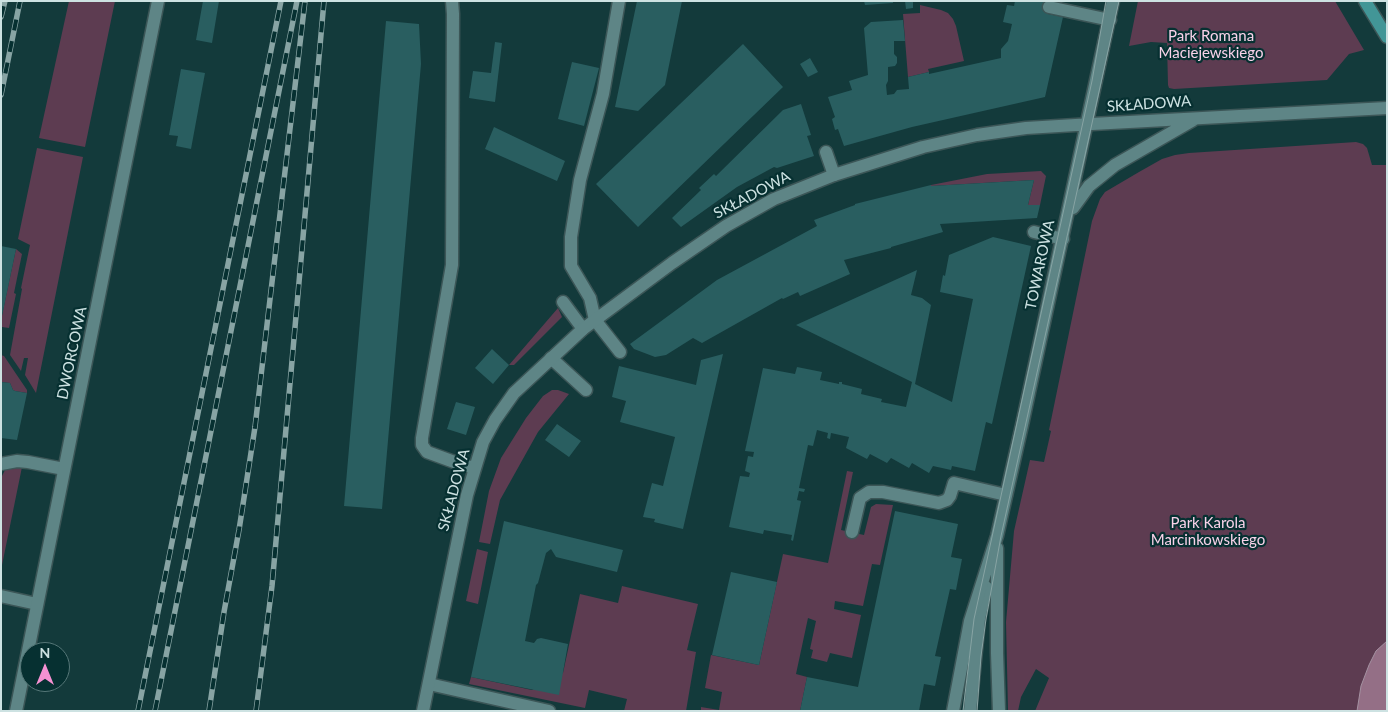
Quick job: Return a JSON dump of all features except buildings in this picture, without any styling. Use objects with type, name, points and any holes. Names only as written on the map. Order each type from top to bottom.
[{"type":"street","name":"DWORCOWA","points":[[16,711],[158,1]]},
{"type":"street","points":[[452,1],[454,14],[452,265],[422,445],[427,452],[457,464],[474,468]]},
{"type":"street","points":[[619,1],[603,94],[580,180],[571,237],[571,266],[590,298],[595,320],[620,352]]},
{"type":"street","name":"TOWAROWA","points":[[970,711],[979,619],[1088,124],[1113,1]]},
{"type":"street","points":[[1366,1],[1387,37]]},
{"type":"street","points":[[1049,7],[1110,20]]},
{"type":"street","name":"SKŁADOWA","points":[[423,711],[466,495],[474,468],[490,428],[502,408],[514,393],[583,329],[672,263],[741,217],[790,192],[834,175],[923,148],[977,135],[1026,128],[1387,108]]},
{"type":"street","points":[[1067,218],[1083,192],[1102,174],[1135,152],[1199,117]]},
{"type":"street","points":[[826,152],[834,175]]},
{"type":"street","points":[[1034,232],[1062,239]]},
{"type":"street","points":[[563,302],[583,329]]},
{"type":"street","points":[[551,358],[586,390]]},
{"type":"street","points":[[1,464],[16,461],[64,469]]},
{"type":"street","points":[[852,532],[860,498],[869,492],[883,492],[939,503],[950,496],[954,483],[1006,495]]},
{"type":"street","name":"TOWAROWA","points":[[953,711],[970,622],[997,536]]},
{"type":"street","name":"TOWAROWA","points":[[997,536],[999,711]]},
{"type":"street","points":[[1,596],[37,604]]},
{"type":"street","points":[[428,684],[493,705],[549,711]]},
{"type":"green space","points":[[69,1],[115,1],[85,147],[39,138]]},
{"type":"green space","name":"Park Romana Maciejewskiego","points":[[1138,1],[1335,1],[1364,50],[1349,54],[1327,80],[1169,88],[1167,43],[1151,42],[1129,46]]},
{"type":"green space","points":[[920,5],[941,10],[948,13],[953,19],[964,61],[928,69],[929,72],[908,77],[903,14],[920,13]]},
{"type":"green space","name":"Park Karola Marcinkowskiego","points":[[1356,142],[1363,144],[1367,148],[1372,165],[1387,165],[1387,711],[1035,711],[1049,678],[1036,669],[1021,697],[1018,711],[1008,711],[1006,622],[1014,531],[1030,460],[1044,462],[1092,221],[1100,199],[1105,192],[1139,172],[1162,159],[1175,155]]},
{"type":"green space","points":[[37,148],[83,157],[36,393],[25,375],[28,358],[24,358],[21,371],[10,355],[30,245],[18,239]]},
{"type":"green space","points":[[1041,171],[1046,176],[1040,205],[1028,205],[1034,180],[931,186],[987,174]]},
{"type":"green space","points":[[16,249],[22,254],[14,293],[16,294],[9,328],[2,327],[1,330],[1,320]]},
{"type":"green space","points":[[558,308],[562,317],[514,365],[509,365]]},
{"type":"green space","points":[[1,355],[4,356],[27,390],[27,393],[15,391],[10,383],[1,382]]},
{"type":"green space","points":[[552,390],[569,394],[538,432],[500,500],[490,544],[479,542],[489,491],[501,458],[526,418],[543,396]]},
{"type":"green space","points":[[10,467],[22,467],[1,570],[1,478],[5,470]]},
{"type":"green space","points":[[847,471],[853,472],[841,530],[864,535],[871,507],[876,504],[893,505],[880,565],[872,564],[863,606],[835,601],[834,609],[861,615],[852,658],[830,653],[827,662],[811,658],[813,650],[810,649],[816,621],[808,618],[796,674],[807,677],[800,711],[701,711],[701,707],[719,710],[722,692],[705,688],[711,655],[759,665],[783,554],[828,563]]},
{"type":"green space","points":[[477,549],[488,552],[478,604],[466,601]]},
{"type":"green space","points":[[622,586],[698,604],[687,650],[696,652],[686,711],[624,711],[627,699],[589,690],[585,708],[469,684],[471,677],[532,690],[563,673],[580,594],[618,603]]},
{"type":"shaded area","points":[[1387,641],[1387,711],[1357,711],[1361,686],[1369,665],[1376,651]]},
{"type":"tram line","points":[[963,711],[974,619],[1092,81],[1106,1]]},
{"type":"tram line","points":[[977,711],[986,619],[1001,536],[1119,1]]},
{"type":"railway","points":[[1,17],[5,1]]},
{"type":"railway","points":[[1,95],[20,1]]},
{"type":"railway","points":[[138,711],[281,1]]},
{"type":"railway","points":[[155,711],[297,1]]},
{"type":"railway","points":[[209,711],[255,427],[305,1]]},
{"type":"railway","points":[[256,711],[272,586],[324,1]]}]
